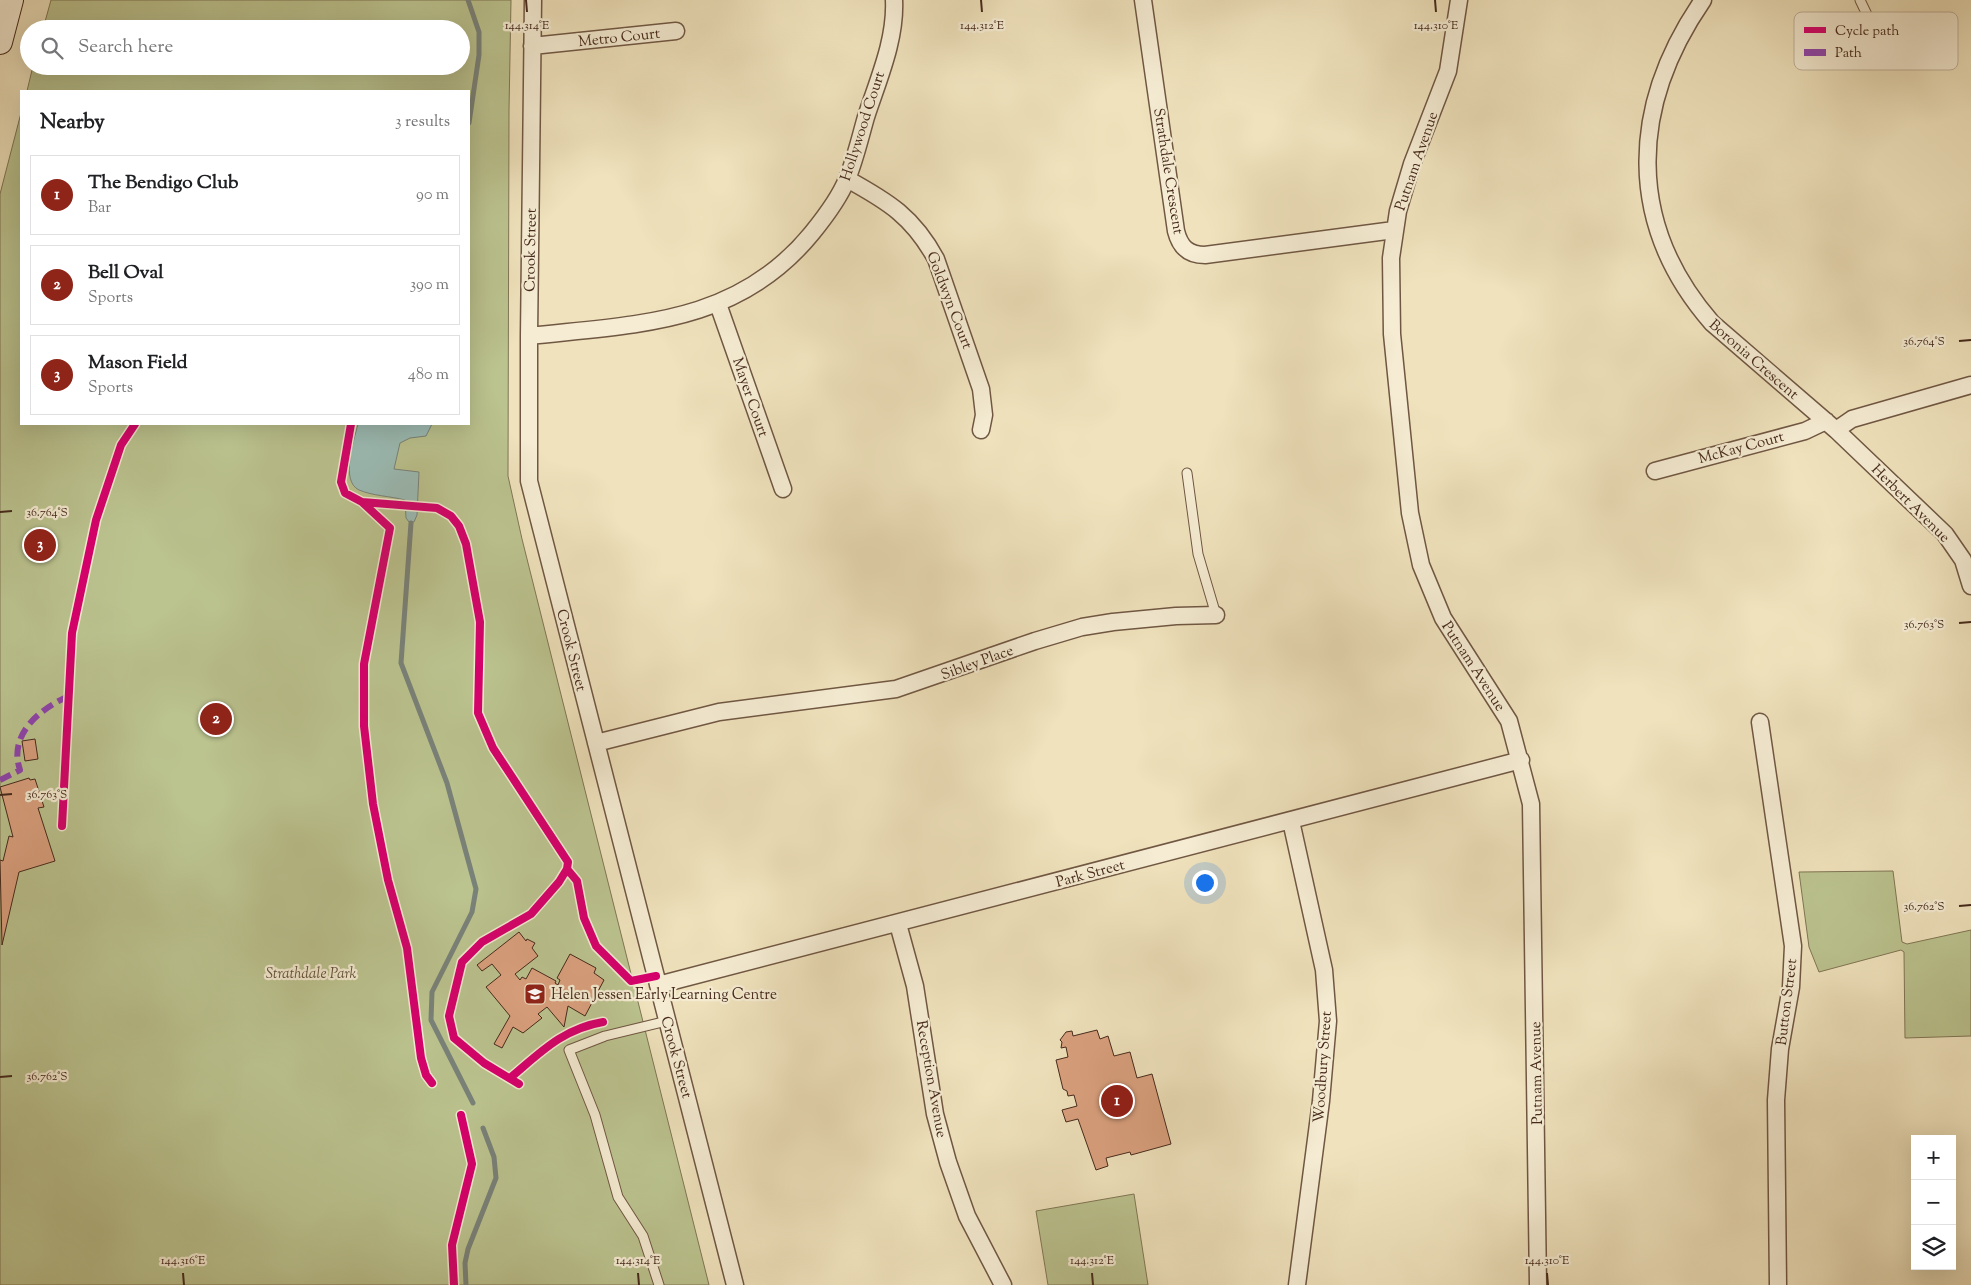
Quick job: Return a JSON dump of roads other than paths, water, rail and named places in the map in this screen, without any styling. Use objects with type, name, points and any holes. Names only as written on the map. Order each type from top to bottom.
[{"type":"main road","points":[[0,42],[11,0]]},
{"type":"street","name":"Crook Street","points":[[533,0],[529,481],[735,1285]]},
{"type":"street","name":"Hollywood Court","points":[[529,336],[654,321],[691,313],[718,304],[742,292],[786,260],[822,221],[847,179],[892,35],[894,0]]},
{"type":"street","name":"Strathdale Crescent","points":[[1143,0],[1176,230],[1184,248],[1194,254],[1205,255],[1394,230]]},
{"type":"street","name":"Putnam Avenue","points":[[1459,0],[1448,72],[1412,164],[1394,230],[1390,284],[1392,334],[1415,539],[1425,574],[1443,618],[1457,642],[1505,712],[1521,760],[1531,804],[1533,823],[1538,1285]]},
{"type":"street","name":"Boronia Crescent","points":[[1703,0],[1670,54],[1654,100],[1647,164],[1651,200],[1657,226],[1670,264],[1707,318],[1730,341],[1831,426]]},
{"type":"street","name":"Metro Court","points":[[532,46],[676,31]]},
{"type":"street","name":"Goldwyn Court","points":[[847,179],[890,204],[910,220],[926,240],[936,259],[981,388],[984,416],[981,430]]},
{"type":"street","name":"Mayer Court","points":[[718,304],[783,490]]},
{"type":"street","name":"McKay Court","points":[[1655,470],[1770,438],[1831,426],[1971,385]]},
{"type":"street","name":"Herbert Avenue","points":[[1831,426],[1945,534],[1963,560],[1971,586]]},
{"type":"street","name":"Sibley Place","points":[[596,743],[719,712],[896,689],[1035,641],[1082,628],[1158,617],[1216,615]]},
{"type":"street","name":"Button Street","points":[[1760,722],[1793,946],[1791,987],[1780,1048],[1776,1100],[1778,1285]]},
{"type":"street","name":"Park Street","points":[[658,985],[898,924],[1521,760]]},
{"type":"street","name":"Woodbury Street","points":[[1291,821],[1324,970],[1328,1022],[1322,1101],[1297,1285]]},
{"type":"street","name":"Reception Avenue","points":[[898,924],[917,995],[935,1114],[948,1162],[967,1216],[1003,1285]]},
{"type":"lane","points":[[1860,0],[1866,12]]},
{"type":"lane","name":"Sibley Place","points":[[1187,473],[1198,554],[1216,615]]},
{"type":"lane","points":[[659,1285],[643,1236],[618,1197],[595,1115],[569,1050],[605,1036],[667,1021]]},
{"type":"water","points":[[358,425],[432,425],[426,436],[410,438],[400,443],[394,469],[419,472],[417,515],[414,522],[409,522],[406,518],[405,500],[364,492],[353,485],[349,469]]},
{"type":"waterway","points":[[468,0],[479,32],[479,55],[470,116]]},
{"type":"waterway","points":[[411,523],[401,663],[447,783],[476,889],[472,912],[432,992],[431,1020],[473,1103]]},
{"type":"waterway","points":[[466,1285],[465,1263],[468,1249],[496,1178],[494,1157],[483,1128]]},
{"type":"place","name":"Mason Field","points":[[40,545]]},
{"type":"place","name":"Bell Oval","points":[[216,719]]},
{"type":"place","name":"Helen Jessen Early Learning Centre","points":[[535,994]]},
{"type":"place","name":"The Bendigo Club","points":[[1117,1101]]},
{"type":"park label","name":"Strathdale Park","points":[[311,973]]}]
